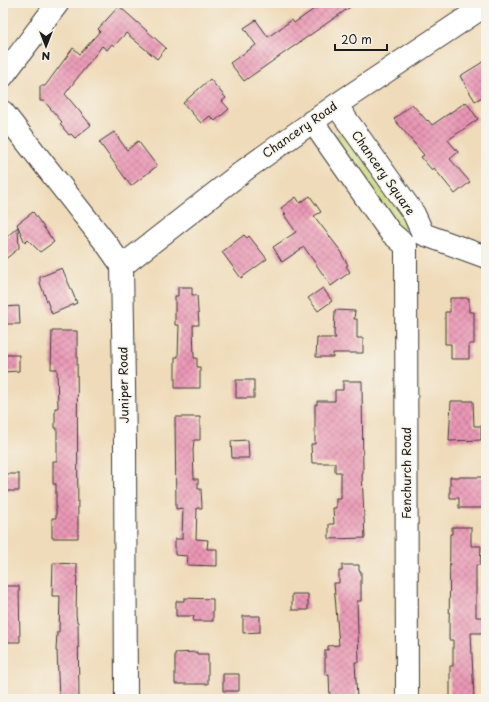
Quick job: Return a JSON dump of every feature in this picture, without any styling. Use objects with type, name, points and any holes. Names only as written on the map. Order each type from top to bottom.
[{"type":"street","points":[[3,76],[58,3]]},
{"type":"street","name":"Chancery Road","points":[[122,266],[246,169],[312,121],[486,5]]},
{"type":"street","name":"Chancery Square","points":[[336,105],[414,214],[414,240]]},
{"type":"street","points":[[3,112],[122,266]]},
{"type":"street","points":[[312,121],[390,232],[414,240],[486,257]]},
{"type":"street","name":"Fenchurch Road","points":[[407,699],[414,240]]},
{"type":"street","name":"Juniper Road","points":[[122,266],[125,444],[126,699]]},
{"type":"green space","points":[[343,132],[409,221],[407,227],[402,229],[396,228],[335,137]]},
{"type":"building","points":[[323,3],[356,3],[244,81],[230,63],[256,45],[244,28],[256,20],[268,37],[292,20],[294,23]]},
{"type":"building","points":[[119,6],[166,48],[157,59],[126,33],[114,46],[112,44],[107,50],[102,46],[65,94],[91,125],[75,138],[71,134],[69,135],[60,124],[62,122],[44,101],[40,101],[40,86],[45,86],[73,48],[80,54],[100,31],[98,29]]},
{"type":"building","points":[[486,60],[486,95],[475,101],[460,76]]},
{"type":"building","points":[[210,79],[226,98],[222,101],[229,109],[215,121],[210,116],[201,123],[183,103]]},
{"type":"building","points":[[466,102],[478,119],[448,140],[458,152],[450,159],[470,182],[455,194],[434,168],[432,170],[421,157],[424,155],[394,119],[412,104],[432,125]]},
{"type":"building","points":[[114,132],[127,150],[138,141],[157,166],[131,186],[99,142]]},
{"type":"building","points":[[310,196],[321,212],[314,216],[343,254],[342,255],[348,265],[346,266],[350,272],[331,286],[304,247],[282,262],[273,247],[296,232],[281,208],[296,197],[300,203]]},
{"type":"building","points":[[33,212],[54,242],[40,252],[28,240],[25,243],[17,224]]},
{"type":"building","points":[[18,227],[19,248],[3,261],[3,240]]},
{"type":"building","points":[[244,235],[247,238],[249,236],[267,259],[241,278],[222,252]]},
{"type":"building","points":[[62,268],[77,303],[52,314],[40,283],[40,277]]},
{"type":"building","points":[[178,287],[192,287],[192,295],[197,295],[199,325],[193,325],[194,358],[197,358],[197,367],[200,367],[200,388],[175,388],[175,357],[178,357],[179,325],[175,325],[175,296],[178,296]]},
{"type":"building","points":[[323,288],[332,301],[318,311],[308,298]]},
{"type":"building","points":[[450,298],[469,298],[469,312],[474,312],[474,344],[469,344],[469,359],[451,359],[451,344],[445,344],[445,312],[450,312]]},
{"type":"building","points":[[19,306],[20,324],[3,324],[3,307]]},
{"type":"building","points":[[335,310],[355,311],[354,319],[357,319],[357,338],[363,338],[363,353],[333,353],[333,357],[316,357],[317,338],[336,338],[334,335]]},
{"type":"building","points":[[52,331],[77,331],[78,538],[52,538],[52,518],[56,518],[56,484],[53,484],[53,461],[57,461],[57,428],[55,428],[55,408],[58,408],[57,369],[51,369]]},
{"type":"building","points":[[3,355],[19,355],[19,371],[3,372]]},
{"type":"building","points":[[236,380],[254,380],[254,398],[236,398]]},
{"type":"building","points":[[343,381],[362,381],[362,474],[365,538],[329,539],[329,524],[334,524],[333,508],[336,508],[336,499],[341,499],[341,472],[335,472],[335,463],[312,463],[311,444],[315,444],[315,404],[317,405],[317,401],[335,401],[335,390],[343,390]]},
{"type":"building","points":[[451,401],[473,401],[474,426],[481,426],[481,440],[449,441]]},
{"type":"building","points":[[175,417],[200,417],[200,440],[194,440],[193,450],[194,479],[198,479],[198,489],[201,489],[202,508],[197,508],[196,539],[208,540],[207,549],[217,549],[217,566],[187,565],[188,556],[175,555],[175,539],[182,539],[183,508],[176,509]]},
{"type":"building","points":[[248,440],[249,458],[232,458],[231,441]]},
{"type":"building","points":[[3,474],[19,474],[19,491],[3,491]]},
{"type":"building","points":[[450,477],[486,477],[486,508],[459,508],[459,498],[450,498]]},
{"type":"building","points":[[452,527],[471,527],[471,546],[481,546],[480,565],[476,565],[476,617],[486,617],[486,633],[471,633],[474,699],[450,699],[450,666],[453,666],[453,640],[449,640],[450,534],[452,534]]},
{"type":"building","points":[[53,563],[77,564],[76,614],[78,622],[79,699],[59,699],[56,651],[57,632],[59,632],[60,596],[52,596]]},
{"type":"building","points":[[342,565],[359,565],[359,571],[361,571],[361,601],[357,601],[359,662],[355,662],[357,699],[330,699],[329,675],[325,675],[325,650],[328,650],[328,646],[339,645],[334,583],[339,583],[339,571],[342,571]]},
{"type":"building","points":[[3,586],[19,586],[20,642],[5,642]]},
{"type":"building","points":[[292,594],[308,594],[308,610],[292,610]]},
{"type":"building","points":[[184,598],[213,599],[213,621],[193,621],[194,616],[176,616],[176,601],[184,601]]},
{"type":"building","points":[[243,616],[260,616],[260,632],[243,633]]},
{"type":"building","points":[[197,652],[197,654],[208,654],[208,684],[175,684],[175,653]]},
{"type":"building","points":[[223,674],[239,674],[239,691],[223,691]]}]
